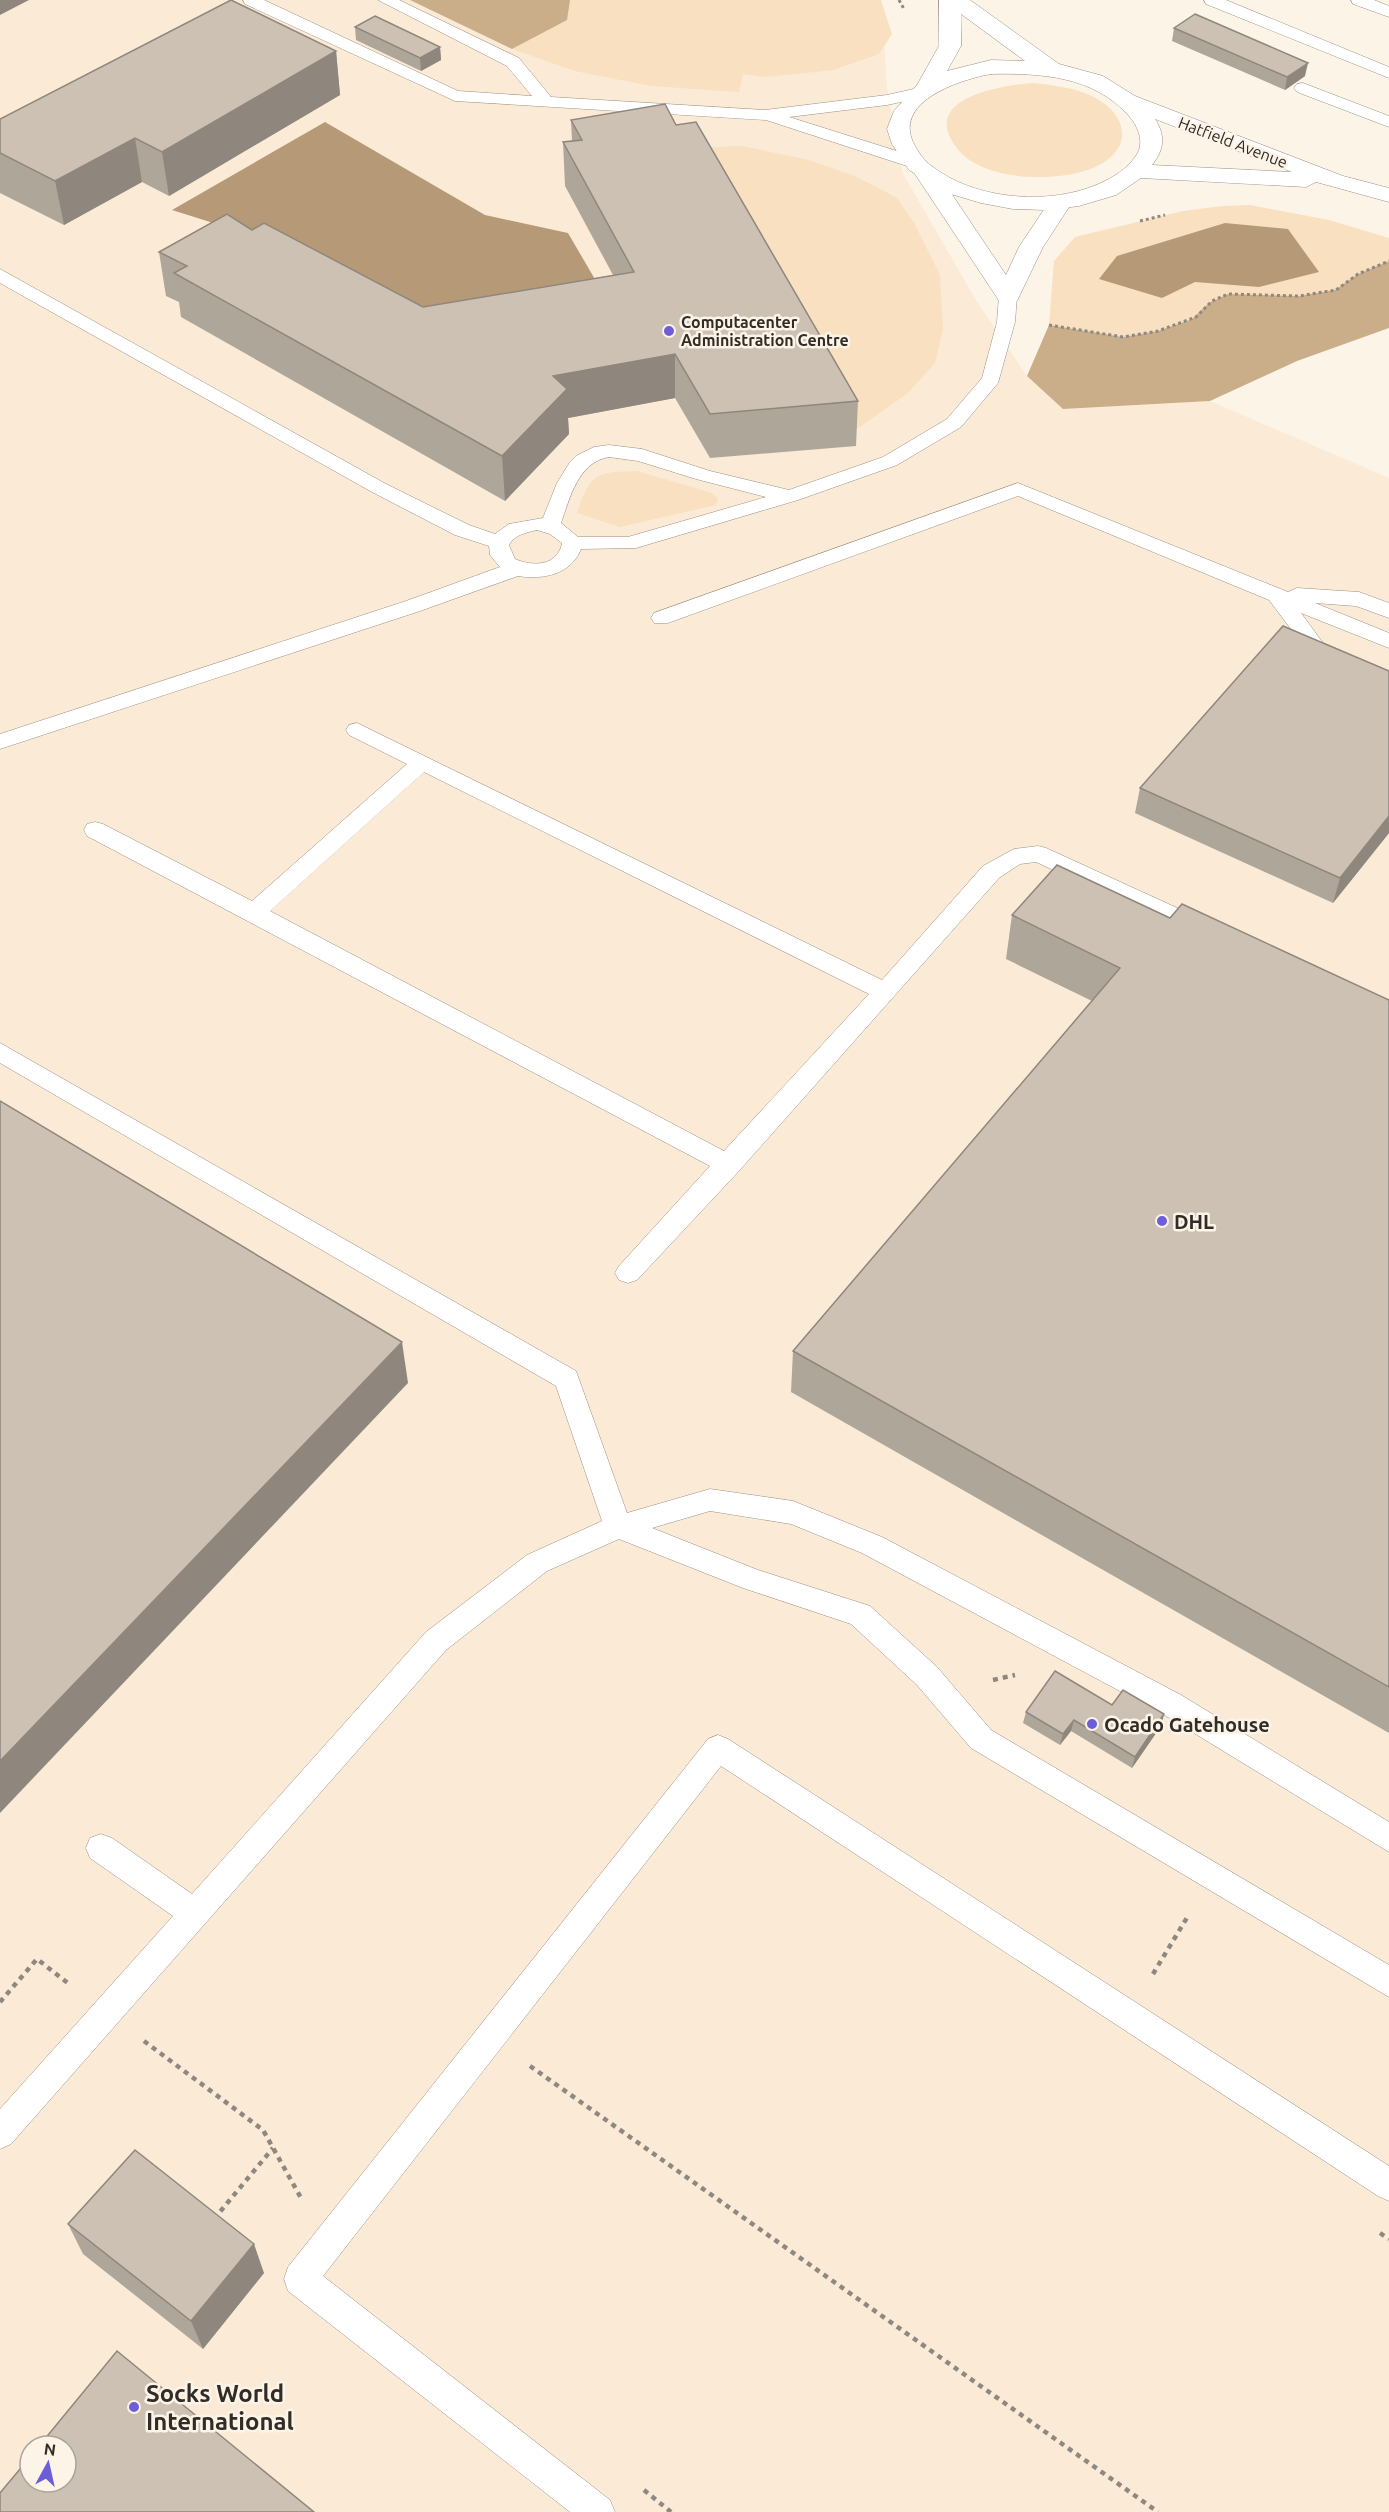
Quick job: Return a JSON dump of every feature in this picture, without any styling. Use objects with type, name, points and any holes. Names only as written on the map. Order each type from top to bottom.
[{"type":"street","points":[[950,0],[950,46],[923,90],[899,118],[898,136],[1008,296]]},
{"type":"street","points":[[956,0],[1016,46],[1053,69]]},
{"type":"street","points":[[920,168],[940,182],[983,197],[1014,202],[1061,201],[1089,196],[1122,182],[1137,171],[1150,150],[1150,126],[1132,102],[1091,78],[1053,69],[991,67],[962,72],[923,90]]},
{"type":"street","name":"Hatfield Avenue","points":[[1132,102],[1335,181],[1389,195]]},
{"type":"street","name":"Hatfield Avenue","points":[[1137,171],[1335,181]]},
{"type":"street","points":[[1008,296],[1031,247],[1061,201]]},
{"type":"lane","points":[[386,0],[513,62],[547,103]]},
{"type":"lane","points":[[1212,0],[1389,73]]},
{"type":"lane","points":[[1359,0],[1389,12]]},
{"type":"lane","points":[[248,2],[455,96],[765,116],[887,100],[923,90]]},
{"type":"lane","points":[[1303,87],[1389,122]]},
{"type":"lane","points":[[765,116],[920,168]]},
{"type":"lane","points":[[0,274],[379,488],[462,531],[498,542]]},
{"type":"lane","points":[[516,569],[500,558],[497,550],[498,542],[513,529],[531,525],[550,526],[560,530],[572,543],[629,543],[791,496],[890,461],[954,423],[991,379],[1006,322],[1008,296]]},
{"type":"lane","points":[[550,526],[568,480],[584,458],[601,452],[621,452],[651,458],[701,475],[791,496]]},
{"type":"lane","points":[[660,618],[1018,489],[1389,641]]},
{"type":"lane","points":[[0,742],[413,606],[516,569],[539,571],[560,564],[568,558],[572,543]]},
{"type":"lane","points":[[1275,593],[1359,599],[1389,611]]},
{"type":"lane","points":[[1275,593],[1316,648],[1389,679]]},
{"type":"lane","points":[[357,730],[885,992]]},
{"type":"lane","points":[[254,912],[422,762]]},
{"type":"lane","points":[[95,830],[729,1165]]},
{"type":"lane","points":[[628,1273],[729,1165],[991,872],[1014,857],[1038,854],[1218,937]]},
{"type":"lane","points":[[0,1052],[567,1379],[618,1527],[753,1580],[860,1615],[941,1694],[981,1739],[1389,1982]]},
{"type":"lane","points":[[0,2133],[436,1641],[537,1563],[618,1527],[710,1500],[794,1513],[872,1545],[1171,1704],[1389,1838]]},
{"type":"lane","points":[[598,2512],[300,2279],[718,1748],[1389,2185]]},
{"type":"lane","points":[[101,1848],[195,1914]]},
{"type":"path","points":[[1129,224],[1172,214]]},
{"type":"path","points":[[1006,322],[1050,325],[1123,337],[1158,331],[1196,317],[1212,301],[1228,294],[1299,296],[1336,290],[1358,274],[1389,261]]},
{"type":"path","points":[[941,1694],[1019,1674]]},
{"type":"path","points":[[1128,2015],[1189,1914]]},
{"type":"path","points":[[490,2038],[1158,2512]]},
{"type":"path","points":[[206,2229],[273,2148]]},
{"type":"shaded area","points":[[0,0],[881,0],[887,87],[902,172],[976,300],[1027,376],[1064,409],[1210,401],[1389,478],[1389,2512],[0,2512]]},
{"type":"shaded area","points":[[410,0],[570,0],[567,20],[512,49]]},
{"type":"shaded area","points":[[570,0],[881,0],[892,34],[879,54],[833,70],[766,77],[743,74],[739,92],[651,86],[575,71],[512,49],[566,20]]},
{"type":"shaded area","points":[[1033,83],[1074,90],[1101,101],[1118,119],[1122,130],[1117,151],[1093,168],[1078,173],[1040,177],[1001,173],[983,167],[968,159],[956,147],[947,130],[948,117],[956,106],[969,97],[985,91]]},
{"type":"shaded area","points":[[325,122],[485,215],[568,233],[610,305],[459,330],[283,245],[172,210]]},
{"type":"shaded area","points":[[742,146],[809,160],[857,177],[897,198],[914,223],[940,275],[943,329],[935,363],[908,393],[854,431],[694,148]]},
{"type":"shaded area","points":[[1250,205],[1329,220],[1389,238],[1389,261],[1358,274],[1336,290],[1299,296],[1228,294],[1196,317],[1158,331],[1123,337],[1049,325],[1054,261],[1075,237],[1183,211]]},
{"type":"shaded area","points":[[1225,223],[1288,229],[1319,272],[1259,287],[1195,282],[1162,298],[1099,279],[1117,256]]},
{"type":"shaded area","points":[[1389,261],[1389,328],[1297,361],[1210,401],[1063,409],[1027,376],[1049,325],[1123,337],[1158,331],[1192,319],[1209,303],[1228,294],[1299,296],[1335,290],[1358,274]]},
{"type":"shaded area","points":[[637,471],[712,493],[718,499],[716,505],[620,527],[577,513],[586,490],[597,477],[613,472]]},
{"type":"building","points":[[231,0],[336,51],[162,152],[135,138],[55,181],[0,153],[0,119]]},
{"type":"building","points":[[1195,14],[1308,63],[1287,77],[1174,28]]},
{"type":"building","points":[[375,16],[440,47],[420,58],[355,27]]},
{"type":"building","name":"Computacenter Administration Centre","points":[[665,104],[676,125],[696,122],[858,401],[710,414],[675,354],[553,376],[567,389],[502,456],[174,273],[187,266],[159,252],[227,214],[252,230],[264,223],[423,307],[634,272],[563,142],[582,140],[571,120]]},
{"type":"building","points":[[1283,626],[1389,671],[1389,816],[1340,878],[1140,788]]},
{"type":"building","name":"DHL","points":[[1057,865],[1170,918],[1182,904],[1389,1000],[1389,1687],[793,1351],[1120,968],[1012,915]]},
{"type":"building","points":[[0,1101],[402,1342],[0,1761]]},
{"type":"building","name":"Ocado Gatehouse","points":[[1055,1671],[1112,1705],[1123,1690],[1164,1714],[1135,1757],[1074,1720],[1063,1734],[1026,1712]]},
{"type":"building","points":[[135,2150],[254,2244],[191,2321],[68,2224]]},
{"type":"building","name":"Socks World International","points":[[117,2351],[314,2512],[0,2512],[0,2493],[18,2471],[18,2494],[78,2494],[78,2434],[49,2434]]},
{"type":"place","name":"Computacenter Administration Centre","points":[[669,331]]},
{"type":"place","name":"DHL","points":[[1162,1221]]},
{"type":"place","name":"Ocado Gatehouse","points":[[1092,1724]]},
{"type":"place","name":"Socks World International","points":[[134,2407]]}]
